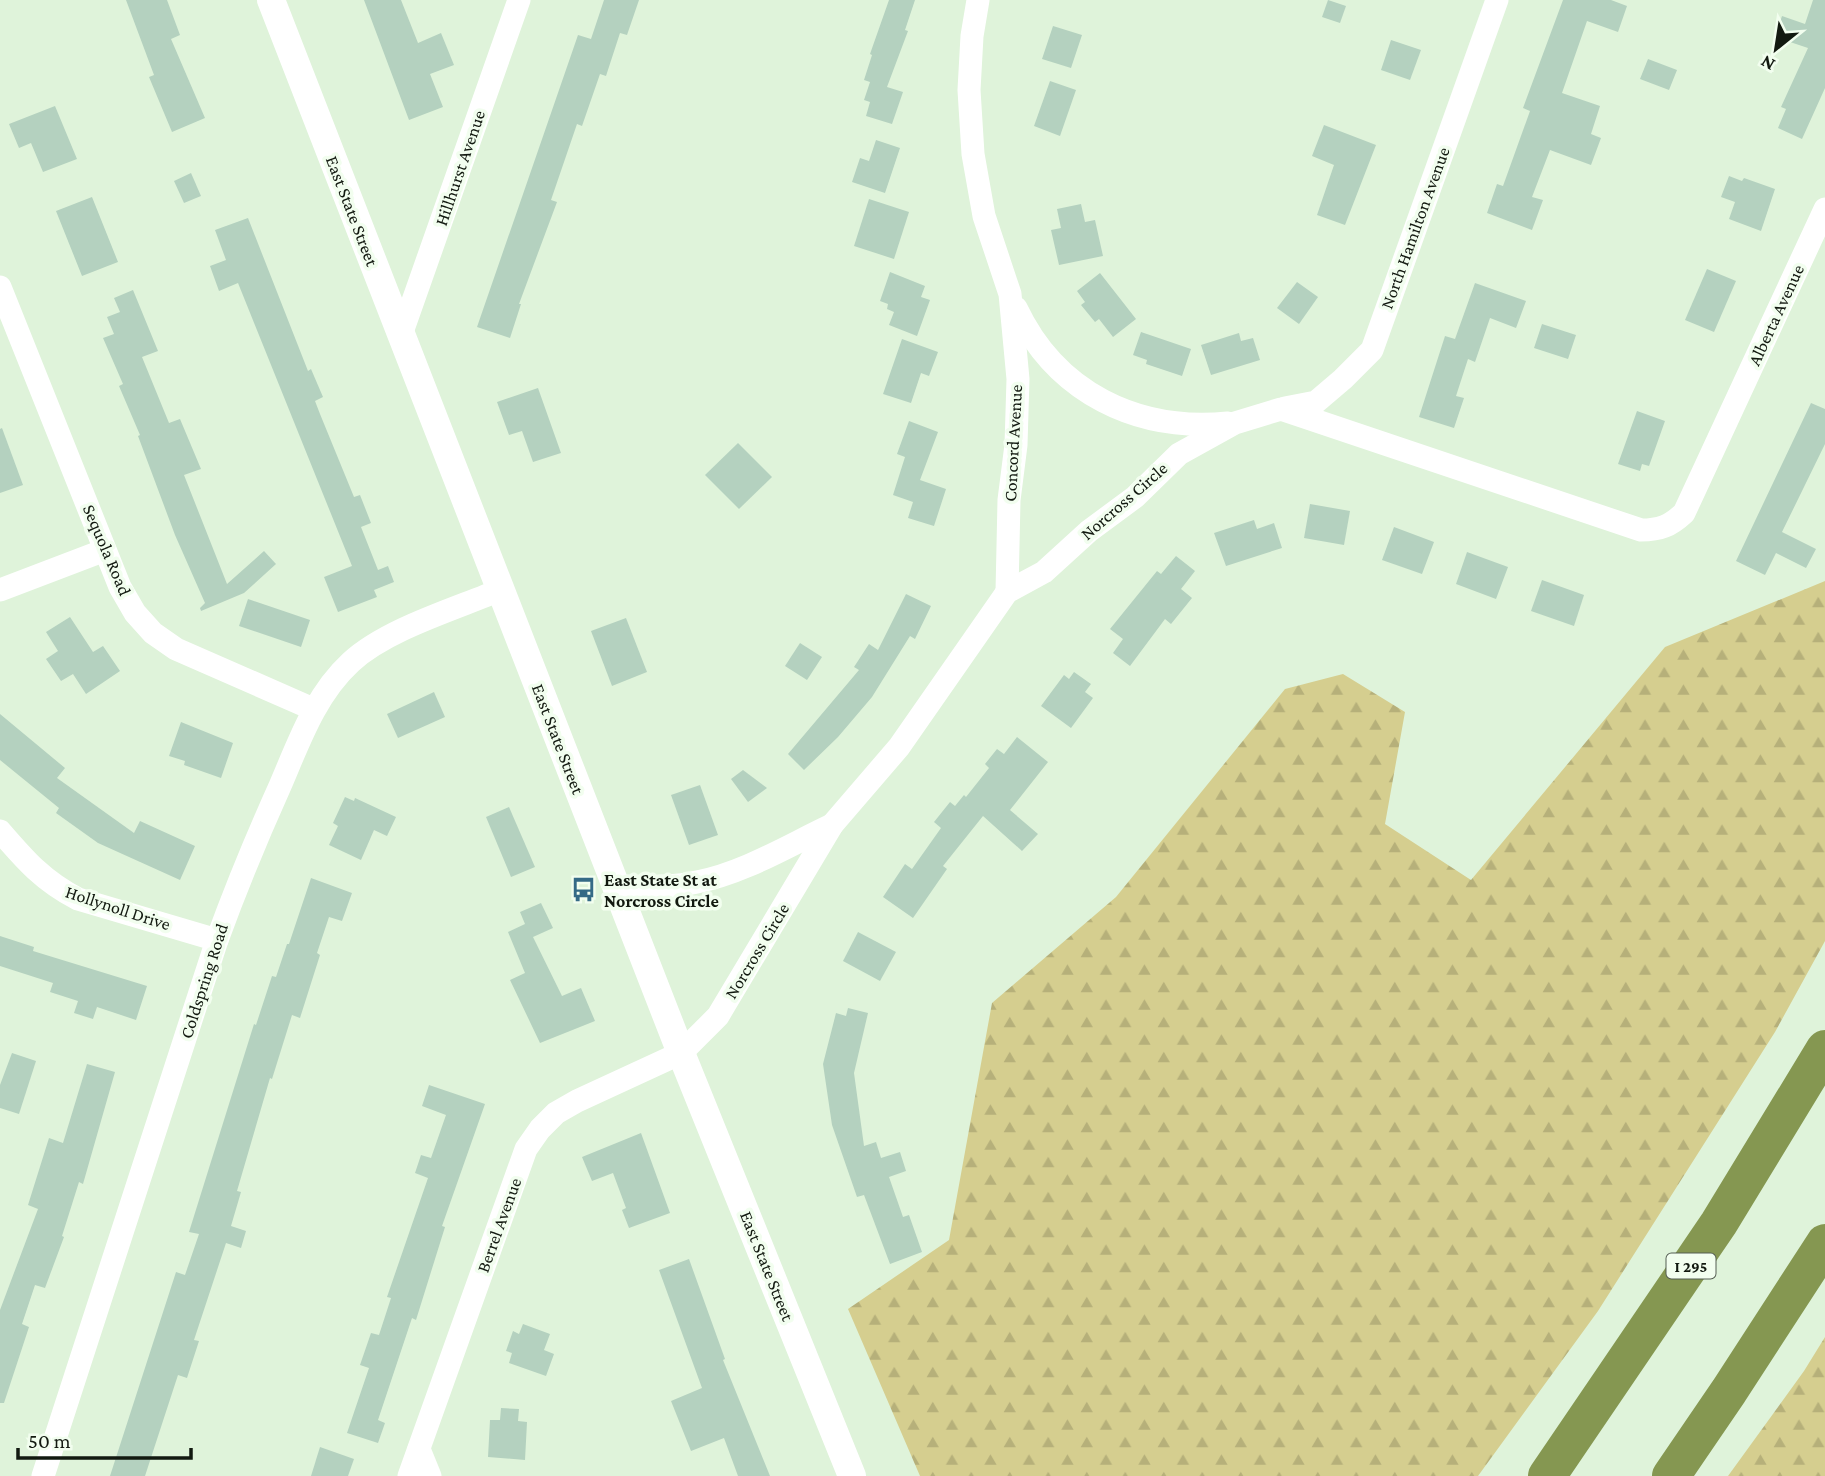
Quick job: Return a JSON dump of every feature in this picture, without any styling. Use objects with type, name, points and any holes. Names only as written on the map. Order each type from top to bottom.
[{"type":"highway","name":"I 295","points":[[1547,1476],[1719,1223],[1825,1049]]},
{"type":"highway","points":[[1671,1476],[1825,1242]]},
{"type":"street","name":"East State Street","points":[[271,0],[681,1053],[852,1476]]},
{"type":"street","name":"Hillhurst Avenue","points":[[401,335],[519,0]]},
{"type":"street","name":"Concord Avenue","points":[[978,0],[972,36],[969,90],[973,154],[984,216],[1010,294],[1025,327],[1046,356],[1072,380],[1098,398],[1130,414],[1164,423],[1200,426],[1235,423]]},
{"type":"street","name":"North Hamilton Avenue","points":[[1281,409],[1316,402],[1372,350],[1497,0]]},
{"type":"street","name":"Alberta Avenue","points":[[1281,409],[1641,530],[1657,530],[1673,524],[1684,513],[1825,209]]},
{"type":"street","name":"Sequola Road","points":[[3,291],[120,587],[135,613],[153,633],[176,649],[313,709]]},
{"type":"street","name":"Concord Avenue","points":[[1007,592],[1009,500],[1016,445],[1018,379],[1010,294]]},
{"type":"street","name":"Norcross Circle","points":[[681,1053],[718,1016],[832,825],[899,747],[1007,592],[1044,572],[1089,531],[1135,497],[1175,458],[1235,423],[1281,409]]},
{"type":"street","points":[[0,590],[105,550]]},
{"type":"street","name":"Coldspring Road","points":[[43,1476],[216,940],[313,709],[332,682],[353,661],[380,642],[500,590]]},
{"type":"street","points":[[616,886],[697,883],[733,872],[832,825]]},
{"type":"street","name":"Hollynoll Drive","points":[[0,831],[37,873],[78,899],[216,940]]},
{"type":"street","name":"Berrel Avenue","points":[[409,1476],[527,1149],[540,1129],[556,1113],[681,1053]]},
{"type":"street","points":[[419,1449],[430,1476]]},
{"type":"green space","points":[[1825,581],[1825,941],[1775,1032],[1598,1311],[1478,1476],[920,1476],[848,1309],[949,1240],[992,1003],[1116,897],[1285,689],[1343,674],[1405,712],[1385,824],[1471,880],[1665,647]]},
{"type":"green space","points":[[1825,1337],[1825,1476],[1728,1476],[1804,1371]]},
{"type":"building","points":[[126,0],[167,0],[180,35],[171,39],[205,118],[172,132],[149,77],[154,75]]},
{"type":"building","points":[[364,0],[401,0],[418,43],[441,33],[454,65],[430,74],[443,107],[409,120]]},
{"type":"building","points":[[604,0],[639,0],[627,35],[620,33],[606,76],[600,74],[582,126],[577,124],[551,200],[557,202],[519,304],[510,338],[477,327],[578,35],[591,39]]},
{"type":"building","points":[[889,0],[915,0],[905,30],[908,31],[887,87],[903,92],[892,124],[866,116],[870,102],[864,100],[870,82],[864,80],[872,55],[870,54]]},
{"type":"building","points":[[1328,0],[1346,6],[1340,23],[1322,17]]},
{"type":"building","points":[[1563,0],[1611,0],[1627,6],[1618,32],[1587,21],[1562,93],[1600,106],[1591,134],[1601,138],[1591,165],[1550,150],[1532,197],[1543,200],[1532,230],[1487,213],[1497,184],[1503,186],[1530,111],[1523,108]]},
{"type":"building","points":[[1813,0],[1825,0],[1825,88],[1802,139],[1778,128],[1786,109],[1781,107],[1808,48],[1775,37],[1782,16],[1805,24]]},
{"type":"building","points":[[1053,26],[1082,35],[1071,68],[1042,59]]},
{"type":"building","points":[[1391,40],[1421,50],[1410,80],[1381,70]]},
{"type":"building","points":[[1648,59],[1677,70],[1669,90],[1640,79]]},
{"type":"building","points":[[1050,81],[1076,90],[1060,136],[1034,126]]},
{"type":"building","points":[[55,106],[77,159],[43,172],[31,143],[19,148],[9,124]]},
{"type":"building","points":[[1324,125],[1376,145],[1345,225],[1317,215],[1334,165],[1312,156]]},
{"type":"building","points":[[876,140],[900,148],[885,193],[852,182],[860,158],[869,161]]},
{"type":"building","points":[[191,173],[201,196],[184,203],[174,181]]},
{"type":"building","points":[[1729,176],[1742,181],[1744,178],[1775,189],[1761,231],[1729,219],[1735,202],[1721,197]]},
{"type":"building","points":[[92,197],[118,262],[82,276],[56,211]]},
{"type":"building","points":[[869,199],[909,212],[894,259],[854,246]]},
{"type":"building","points":[[1081,204],[1085,222],[1095,220],[1103,256],[1059,265],[1051,230],[1061,228],[1057,209]]},
{"type":"building","points":[[248,218],[308,371],[311,369],[323,397],[315,401],[320,414],[354,497],[360,495],[371,523],[361,527],[378,570],[388,566],[394,582],[374,590],[377,597],[338,612],[324,577],[352,566],[238,283],[219,291],[210,266],[226,260],[215,230]]},
{"type":"building","points":[[1707,269],[1736,281],[1714,332],[1685,320]]},
{"type":"building","points":[[890,272],[925,286],[921,297],[930,300],[917,336],[889,325],[894,312],[887,309],[888,304],[880,301]]},
{"type":"building","points":[[1100,273],[1136,319],[1113,337],[1099,319],[1095,322],[1081,305],[1085,302],[1077,291]]},
{"type":"building","points":[[1297,282],[1318,297],[1299,324],[1277,308]]},
{"type":"building","points":[[1475,283],[1526,301],[1516,328],[1490,318],[1475,362],[1468,359],[1456,396],[1464,398],[1454,428],[1419,417],[1445,336],[1455,339]]},
{"type":"building","points":[[133,290],[158,351],[142,357],[169,423],[180,419],[201,469],[184,475],[227,584],[264,551],[276,564],[244,593],[201,611],[200,608],[205,603],[175,535],[138,436],[140,435],[119,386],[123,384],[103,338],[114,334],[107,317],[120,312],[114,298]]},
{"type":"building","points":[[1542,324],[1576,335],[1568,359],[1534,348]]},
{"type":"building","points":[[1141,332],[1191,349],[1182,376],[1146,364],[1147,360],[1133,355]]},
{"type":"building","points":[[1239,333],[1241,341],[1253,338],[1260,360],[1211,375],[1201,345]]},
{"type":"building","points":[[902,339],[938,352],[929,376],[921,373],[911,403],[883,394]]},
{"type":"building","points":[[538,388],[561,453],[533,462],[522,431],[509,435],[497,402]]},
{"type":"building","points":[[1811,403],[1825,409],[1825,444],[1782,532],[1816,549],[1806,568],[1776,553],[1765,575],[1736,561]]},
{"type":"building","points":[[1637,411],[1665,421],[1649,466],[1642,464],[1640,471],[1618,464]]},
{"type":"building","points":[[909,421],[938,432],[920,480],[946,489],[934,526],[908,518],[913,502],[893,495],[905,457],[897,454]]},
{"type":"building","points":[[2,428],[23,485],[0,493],[0,429]]},
{"type":"building","points":[[738,443],[772,477],[739,509],[705,475]]},
{"type":"building","points":[[1310,504],[1350,511],[1344,545],[1304,538]]},
{"type":"building","points":[[1254,520],[1257,529],[1274,523],[1282,548],[1226,566],[1214,533]]},
{"type":"building","points":[[1394,527],[1434,542],[1422,574],[1382,560]]},
{"type":"building","points":[[1467,552],[1508,567],[1496,599],[1456,584]]},
{"type":"building","points":[[1176,556],[1195,571],[1181,589],[1192,598],[1171,624],[1165,619],[1130,666],[1113,653],[1123,639],[1110,629],[1157,571],[1161,574]]},
{"type":"building","points":[[1542,580],[1584,595],[1574,626],[1531,611]]},
{"type":"building","points":[[906,594],[931,606],[915,639],[910,636],[872,697],[838,737],[804,770],[788,754],[859,670],[854,667],[869,644],[878,650]]},
{"type":"building","points":[[248,599],[310,620],[301,647],[239,626]]},
{"type":"building","points":[[70,617],[93,652],[103,646],[120,671],[86,694],[73,674],[61,681],[46,659],[58,651],[46,632]]},
{"type":"building","points":[[626,618],[647,672],[612,686],[591,631]]},
{"type":"building","points":[[800,643],[822,657],[807,680],[785,666]]},
{"type":"building","points":[[1074,672],[1091,684],[1085,692],[1093,698],[1071,728],[1041,706],[1064,675],[1069,679]]},
{"type":"building","points":[[434,692],[445,717],[398,738],[387,714]]},
{"type":"building","points":[[0,714],[65,768],[57,778],[134,833],[140,821],[195,846],[180,880],[98,843],[56,813],[59,808],[0,760]]},
{"type":"building","points":[[181,722],[233,743],[221,778],[184,765],[185,761],[169,756]]},
{"type":"building","points":[[1017,737],[1048,762],[1010,810],[1038,834],[1022,851],[983,816],[943,866],[947,869],[913,918],[883,897],[905,864],[912,869],[941,828],[934,822],[950,802],[955,806],[964,795],[966,797],[989,768],[985,764],[997,749],[1004,754]]},
{"type":"building","points":[[743,770],[767,788],[748,802],[731,779]]},
{"type":"building","points":[[700,785],[718,835],[689,845],[671,795]]},
{"type":"building","points":[[345,797],[354,801],[355,798],[396,817],[387,836],[374,830],[361,860],[329,845],[338,826],[333,823]]},
{"type":"building","points":[[509,807],[535,867],[511,877],[486,817]]},
{"type":"building","points":[[311,878],[352,893],[342,921],[329,917],[300,1018],[292,1015],[272,1079],[270,1078],[237,1191],[241,1192],[231,1226],[246,1231],[241,1248],[226,1243],[194,1340],[199,1341],[187,1378],[178,1375],[145,1476],[110,1476],[176,1272],[185,1275],[199,1234],[189,1232],[254,1024],[256,1025],[272,976],[276,977],[289,944]]},
{"type":"building","points":[[541,903],[553,928],[533,937],[562,996],[581,988],[595,1021],[540,1043],[510,980],[525,973],[508,932],[525,924],[520,912]]},
{"type":"building","points":[[858,932],[896,952],[880,981],[843,961]]},
{"type":"building","points":[[0,936],[34,947],[33,951],[147,986],[136,1020],[97,1007],[93,1019],[74,1013],[78,1001],[50,992],[53,983],[0,966]]},
{"type":"building","points":[[848,1008],[868,1013],[854,1073],[864,1146],[876,1142],[881,1158],[900,1152],[906,1171],[889,1177],[903,1217],[909,1215],[922,1252],[890,1264],[864,1195],[857,1197],[832,1125],[823,1064],[836,1013],[846,1016]]},
{"type":"building","points":[[12,1053],[36,1061],[19,1114],[0,1108],[0,1085]]},
{"type":"building","points":[[87,1064],[115,1072],[83,1184],[79,1182],[62,1236],[64,1237],[45,1288],[35,1285],[22,1324],[29,1327],[4,1403],[0,1403],[0,1310],[38,1209],[28,1205],[49,1138],[63,1143]]},
{"type":"building","points":[[429,1085],[485,1104],[442,1226],[445,1227],[416,1320],[412,1318],[378,1420],[385,1423],[378,1443],[347,1433],[369,1368],[360,1365],[371,1333],[379,1335],[391,1298],[387,1297],[428,1178],[415,1173],[421,1155],[431,1158],[446,1115],[422,1106]]},
{"type":"building","points":[[641,1133],[670,1213],[629,1228],[622,1210],[626,1208],[613,1173],[592,1181],[582,1157]]},
{"type":"building","points":[[689,1259],[725,1359],[723,1360],[770,1476],[738,1476],[724,1438],[691,1451],[671,1401],[702,1388],[659,1270]]},
{"type":"building","points":[[523,1324],[550,1334],[544,1350],[554,1354],[546,1376],[509,1363],[512,1353],[506,1351],[513,1331],[519,1334]]},
{"type":"building","points":[[501,1408],[519,1409],[518,1421],[527,1422],[525,1460],[488,1457],[490,1420],[500,1420]]},
{"type":"building","points":[[320,1447],[354,1459],[348,1476],[311,1476]]},
{"type":"place","name":"East State St at Norcross Circle","points":[[584,890]]}]
